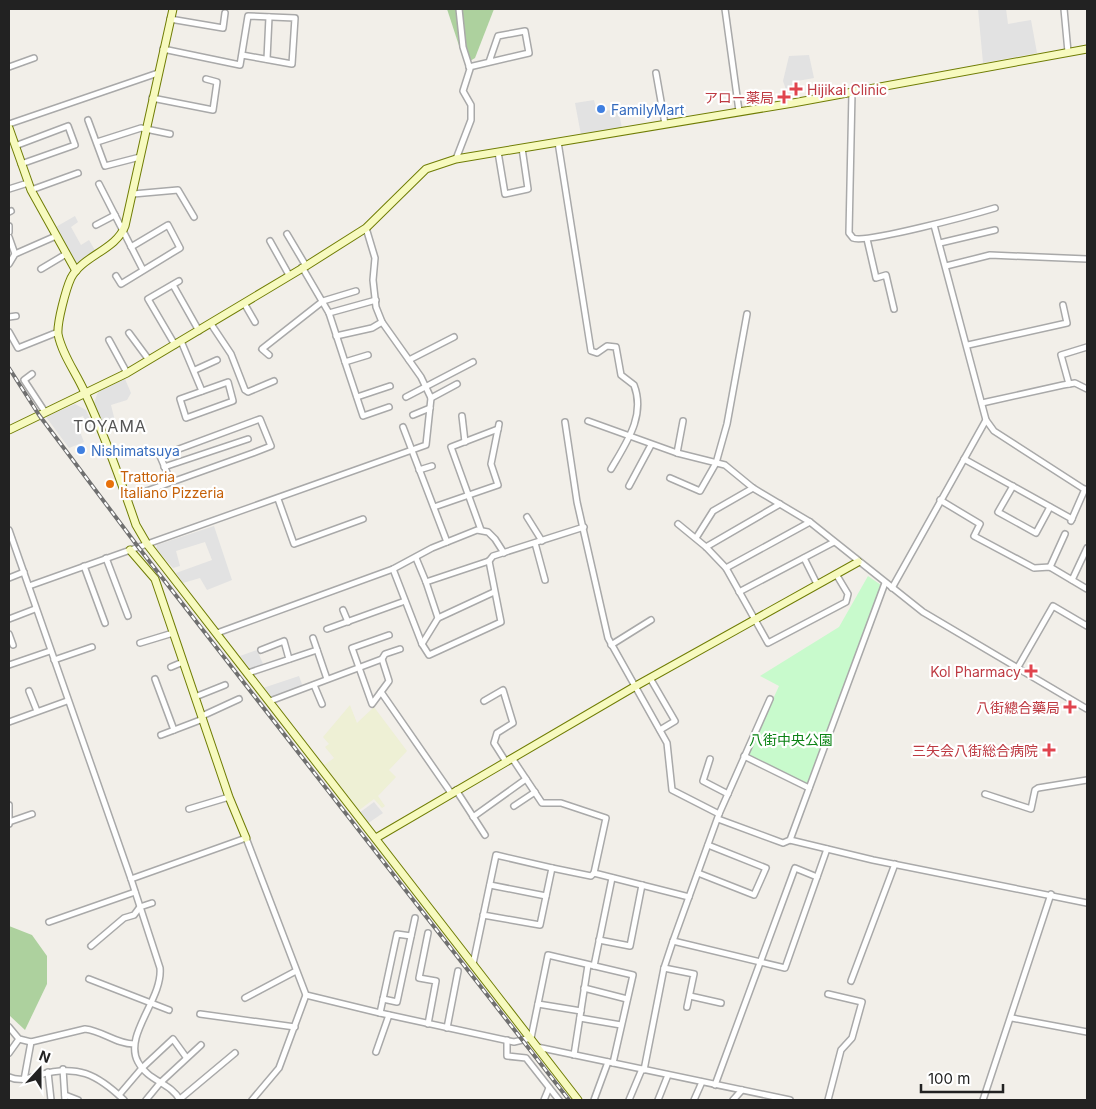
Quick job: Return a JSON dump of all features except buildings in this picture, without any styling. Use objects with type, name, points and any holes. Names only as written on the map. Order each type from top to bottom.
[{"type":"street","points":[[173,9],[123,233],[76,271],[71,279],[58,332],[60,344],[85,393],[136,525],[147,544],[578,1100]]},
{"type":"street","points":[[456,159],[471,120],[471,105],[463,91],[469,67],[463,47],[458,9]]},
{"type":"street","points":[[724,9],[739,111]]},
{"type":"street","points":[[1064,9],[1068,52]]},
{"type":"street","points":[[170,19],[223,28],[225,13]]},
{"type":"street","points":[[163,49],[240,65],[248,16],[295,18],[292,64],[242,55]]},
{"type":"street","points":[[267,59],[269,17]]},
{"type":"street","points":[[469,67],[529,53],[525,31],[498,36],[489,62]]},
{"type":"street","points":[[9,430],[127,373],[304,267],[366,228],[426,169],[456,159],[852,92],[1087,49]]},
{"type":"street","points":[[9,67],[34,58]]},
{"type":"street","points":[[76,271],[29,186],[9,126],[158,73]]},
{"type":"street","points":[[656,73],[665,124]]},
{"type":"street","points":[[152,98],[213,110],[217,82],[206,79]]},
{"type":"street","points":[[852,92],[850,233],[857,240],[934,225],[995,208]]},
{"type":"street","points":[[88,120],[105,166],[140,157]]},
{"type":"street","points":[[15,146],[68,126],[75,145],[21,164]]},
{"type":"street","points":[[97,142],[141,128],[170,134]]},
{"type":"street","points":[[558,142],[591,351],[597,353],[607,346],[616,347],[621,375],[632,382],[636,389],[639,404],[629,437],[611,469]]},
{"type":"street","points":[[498,152],[505,194],[528,189],[522,148]]},
{"type":"street","points":[[9,189],[29,186],[78,173]]},
{"type":"street","points":[[99,184],[143,270]]},
{"type":"street","points":[[133,194],[178,190],[194,217]]},
{"type":"street","points":[[96,225],[115,215]]},
{"type":"street","points":[[116,276],[120,284],[180,248],[168,225],[131,247]]},
{"type":"street","points":[[934,225],[968,345],[986,420],[994,431],[1086,490],[1071,520],[964,459]]},
{"type":"street","points":[[9,226],[9,232]]},
{"type":"street","points":[[29,586],[426,445],[431,398],[426,387],[382,322],[373,280],[375,258],[366,228]]},
{"type":"street","points":[[940,243],[995,230]]},
{"type":"street","points":[[287,234],[329,313],[363,416],[390,407]]},
{"type":"street","points":[[9,264],[15,254],[56,236]]},
{"type":"street","points":[[9,237],[15,254]]},
{"type":"street","points":[[867,239],[876,278],[886,275],[894,309]]},
{"type":"street","points":[[270,240],[288,275]]},
{"type":"street","points":[[41,269],[66,254]]},
{"type":"street","points":[[946,266],[990,255],[1087,259]]},
{"type":"street","points":[[179,281],[148,299],[195,370],[202,391]]},
{"type":"street","points":[[173,285],[199,331]]},
{"type":"street","points":[[269,355],[262,349],[323,301],[356,291]]},
{"type":"street","points":[[329,313],[376,300]]},
{"type":"street","points":[[244,303],[255,322]]},
{"type":"street","points":[[968,345],[1067,323],[1063,305]]},
{"type":"street","points":[[670,478],[700,491],[716,462],[726,424],[747,314]]},
{"type":"street","points":[[9,317],[16,316]]},
{"type":"street","points":[[336,336],[372,328],[382,322]]},
{"type":"street","points":[[211,324],[231,354],[245,390],[248,392],[274,381]]},
{"type":"street","points":[[9,332],[18,348],[58,332]]},
{"type":"street","points":[[130,333],[149,360]]},
{"type":"street","points":[[408,360],[454,337]]},
{"type":"street","points":[[109,340],[127,373]]},
{"type":"street","points":[[1069,384],[1062,355],[1087,347]]},
{"type":"street","points":[[345,362],[368,355]]},
{"type":"street","points":[[195,370],[217,360]]},
{"type":"street","points":[[406,397],[473,362]]},
{"type":"street","points":[[32,374],[24,380],[45,412]]},
{"type":"street","points":[[228,382],[233,402],[186,418],[180,399],[202,391],[228,382]]},
{"type":"street","points":[[982,403],[1075,383],[1087,389]]},
{"type":"street","points":[[431,398],[457,384]]},
{"type":"street","points":[[357,397],[390,386]]},
{"type":"street","points":[[413,415],[430,408]]},
{"type":"street","points":[[462,416],[465,442]]},
{"type":"street","points":[[127,498],[271,446],[260,420],[160,456],[171,482]]},
{"type":"street","points":[[892,588],[986,420]]},
{"type":"street","points":[[588,421],[651,445],[716,462],[732,469],[753,488],[810,522],[923,612],[1087,709]]},
{"type":"street","points":[[678,453],[683,421]]},
{"type":"street","points":[[565,422],[577,502],[611,645],[667,743],[672,790],[718,817],[783,843],[790,840],[895,864],[1087,902]]},
{"type":"street","points":[[434,507],[469,496],[498,485],[491,464],[499,426],[451,447],[469,496],[481,530],[495,539],[504,553]]},
{"type":"street","points":[[402,427],[447,542]]},
{"type":"street","points":[[164,467],[248,439]]},
{"type":"street","points":[[628,486],[651,445]]},
{"type":"street","points":[[419,470],[432,466]]},
{"type":"street","points":[[1012,486],[998,512],[1036,533],[1050,507]]},
{"type":"street","points":[[696,538],[713,511],[753,488]]},
{"type":"street","points":[[278,499],[294,544],[363,519]]},
{"type":"street","points":[[940,500],[980,524],[974,536],[1034,568],[1050,567],[1087,589]]},
{"type":"street","points":[[706,547],[780,504]]},
{"type":"street","points":[[527,517],[542,541]]},
{"type":"street","points":[[726,568],[810,522]]},
{"type":"street","points":[[678,524],[706,547],[726,568],[768,643],[846,602],[848,594],[836,574]]},
{"type":"street","points":[[426,582],[489,561],[493,556],[584,527]]},
{"type":"street","points":[[9,530],[67,701],[131,879],[160,968],[160,980],[134,1044],[135,1056],[149,1076],[170,1088],[180,1100],[234,1053]]},
{"type":"street","points":[[217,633],[393,569],[447,542],[481,530]]},
{"type":"street","points":[[1050,567],[1065,534]]},
{"type":"street","points":[[739,592],[834,542]]},
{"type":"street","points":[[535,543],[545,580]]},
{"type":"street","points":[[1072,580],[1087,548]]},
{"type":"street","points":[[130,550],[155,579],[230,796],[306,995],[279,1068],[252,1100]]},
{"type":"street","points":[[106,558],[128,616]]},
{"type":"street","points":[[416,558],[438,618]]},
{"type":"street","points":[[804,558],[817,584]]},
{"type":"street","points":[[393,569],[422,644],[429,656],[501,622],[489,561]]},
{"type":"street","points":[[376,838],[453,791],[754,618],[858,562]]},
{"type":"street","points":[[84,566],[105,623]]},
{"type":"street","points":[[9,578],[24,572]]},
{"type":"street","points":[[790,840],[885,583]]},
{"type":"street","points":[[422,644],[438,618],[494,592]]},
{"type":"street","points":[[327,629],[405,601]]},
{"type":"street","points":[[1018,667],[1053,606],[1087,626]]},
{"type":"street","points":[[9,619],[36,610]]},
{"type":"street","points":[[343,610],[348,622]]},
{"type":"street","points":[[611,645],[651,620]]},
{"type":"street","points":[[140,643],[173,633]]},
{"type":"street","points":[[9,634],[13,645]]},
{"type":"street","points":[[382,659],[389,681],[372,704],[352,648],[389,635]]},
{"type":"street","points":[[313,638],[328,680]]},
{"type":"street","points":[[261,650],[284,641],[289,659]]},
{"type":"street","points":[[54,660],[92,647]]},
{"type":"street","points":[[270,701],[382,659],[385,654],[400,648]]},
{"type":"street","points":[[248,673],[317,650]]},
{"type":"street","points":[[9,665],[50,651]]},
{"type":"street","points":[[171,667],[183,662]]},
{"type":"street","points":[[650,678],[675,720],[660,730]]},
{"type":"street","points":[[155,679],[174,730]]},
{"type":"street","points":[[314,684],[322,704]]},
{"type":"street","points":[[195,698],[225,685]]},
{"type":"street","points":[[484,701],[503,690],[513,723],[497,732],[494,743],[526,779],[542,803],[561,803],[606,818],[594,873]]},
{"type":"street","points":[[29,691],[37,711]]},
{"type":"street","points":[[381,692],[485,835]]},
{"type":"street","points":[[630,1100],[643,1069],[664,968],[673,941],[718,817],[770,698]]},
{"type":"street","points":[[161,735],[239,699]]},
{"type":"street","points":[[9,722],[67,701]]},
{"type":"street","points":[[744,756],[809,788]]},
{"type":"street","points":[[710,759],[703,781],[728,794]]},
{"type":"street","points":[[473,817],[526,779]]},
{"type":"street","points":[[985,794],[1030,809],[1035,790],[1038,788],[1087,780]]},
{"type":"street","points":[[514,806],[535,792]]},
{"type":"street","points":[[190,809],[230,796]]},
{"type":"street","points":[[9,805],[9,823],[32,814]]},
{"type":"street","points":[[131,879],[246,838]]},
{"type":"street","points":[[698,873],[754,895],[766,868],[708,844]]},
{"type":"street","points":[[673,941],[785,968],[827,849]]},
{"type":"street","points":[[473,964],[496,855],[591,876],[594,873],[689,897]]},
{"type":"street","points":[[851,981],[895,864]]},
{"type":"street","points":[[483,915],[540,926],[552,868]]},
{"type":"street","points":[[715,1084],[794,868],[817,877]]},
{"type":"street","points":[[594,966],[612,878]]},
{"type":"street","points":[[490,885],[546,896]]},
{"type":"street","points":[[599,940],[630,946],[642,886]]},
{"type":"street","points":[[49,922],[135,892]]},
{"type":"street","points":[[983,1100],[1012,1018],[1051,894]]},
{"type":"street","points":[[91,946],[124,918],[134,915],[140,907],[152,903]]},
{"type":"street","points":[[383,999],[397,1002],[415,918]]},
{"type":"street","points":[[428,933],[419,978],[436,982],[428,1024]]},
{"type":"street","points":[[380,1013],[397,934],[411,936]]},
{"type":"street","points":[[531,1038],[548,954],[633,975],[610,1063],[594,1100]]},
{"type":"street","points":[[574,1055],[588,965]]},
{"type":"street","points":[[664,968],[694,974],[688,1007]]},
{"type":"street","points":[[245,998],[296,971]]},
{"type":"street","points":[[447,1028],[458,971]]},
{"type":"street","points":[[89,979],[169,1010]]},
{"type":"street","points":[[584,988],[627,999]]},
{"type":"street","points":[[828,994],[862,1002],[852,1038],[840,1050],[828,1100]]},
{"type":"street","points":[[306,995],[514,1042],[531,1038]]},
{"type":"street","points":[[690,996],[720,1003]]},
{"type":"street","points":[[538,1004],[581,1011]]},
{"type":"street","points":[[200,1014],[295,1027]]},
{"type":"street","points":[[376,1052],[389,1015]]},
{"type":"street","points":[[580,1018],[621,1025]]},
{"type":"street","points":[[1012,1018],[1087,1032]]},
{"type":"street","points":[[9,1027],[19,1039],[31,1042],[85,1029],[94,1030],[123,1044],[134,1044]]},
{"type":"street","points":[[9,1053],[19,1039]]},
{"type":"street","points":[[119,1095],[142,1068],[173,1039],[186,1057]]},
{"type":"street","points":[[507,1040],[508,1056],[526,1058],[559,1100]]},
{"type":"street","points":[[24,1080],[31,1042]]},
{"type":"street","points":[[146,1100],[186,1057],[201,1045]]},
{"type":"street","points":[[537,1047],[790,1100]]},
{"type":"street","points":[[9,1077],[24,1080],[63,1069],[77,1070],[105,1082],[124,1100]]},
{"type":"street","points":[[63,1069],[65,1098],[78,1100]]},
{"type":"street","points":[[48,1072],[51,1100]]},
{"type":"street","points":[[658,1100],[668,1075]]},
{"type":"street","points":[[694,1100],[702,1082]]},
{"type":"street","points":[[544,1100],[549,1088]]},
{"type":"street","points":[[733,1100],[742,1090]]},
{"type":"green space","points":[[447,9],[494,9],[475,58],[465,64]]},
{"type":"green space","name":"八街中央公園","points":[[868,576],[881,585],[808,785],[747,756],[779,686],[760,676],[839,627]]},
{"type":"green space","points":[[350,705],[357,723],[374,707],[407,751],[389,770],[396,777],[378,796],[385,806],[382,808],[374,799],[358,811],[323,766],[334,758],[325,747],[329,744],[323,737]]},
{"type":"green space","points":[[9,926],[32,935],[47,956],[47,984],[25,1030],[9,1015]]},
{"type":"shaded area","points":[[978,9],[1006,9],[1008,24],[1031,20],[1037,53],[983,63]]},
{"type":"shaded area","points":[[809,55],[814,78],[792,82],[794,97],[789,98],[783,81],[789,56]]},
{"type":"shaded area","points":[[594,100],[597,112],[618,109],[622,128],[581,135],[575,103]]},
{"type":"shaded area","points":[[75,216],[78,222],[71,227],[81,245],[89,240],[96,252],[77,266],[54,228]]},
{"type":"shaded area","points":[[125,379],[131,393],[127,400],[111,405],[115,421],[102,425],[94,403],[98,392]]},
{"type":"shaded area","points":[[75,404],[86,410],[95,431],[90,433],[83,416],[75,419],[84,442],[69,448],[46,417]]},
{"type":"shaded area","points":[[214,526],[232,580],[207,590],[200,578],[183,583],[176,573],[212,560],[205,542],[176,551],[180,566],[173,568],[156,549],[157,545]]},
{"type":"shaded area","points":[[257,650],[264,666],[251,670],[240,656]]},
{"type":"shaded area","points":[[299,676],[303,687],[272,699],[263,688]]},
{"type":"shaded area","points":[[374,802],[383,813],[367,824],[359,813]]},
{"type":"railway","points":[[9,368],[39,415],[139,548],[569,1100]]},
{"type":"place","name":"Hijikai Clinic","points":[[796,89]]},
{"type":"place","name":"アロー薬局","points":[[784,97]]},
{"type":"place","name":"FamilyMart","points":[[601,109]]},
{"type":"place","name":"Nishimatsuya","points":[[81,450]]},
{"type":"place","name":"Trattoria Italiano Pizzeria","points":[[110,484]]},
{"type":"place","name":"Kol Pharmacy","points":[[1031,671]]},
{"type":"place","name":"八街總合藥局","points":[[1070,707]]},
{"type":"place","name":"三矢会八街総合病院","points":[[1049,750]]},
{"type":"district","name":"TOYAMA","points":[[110,426]]}]
